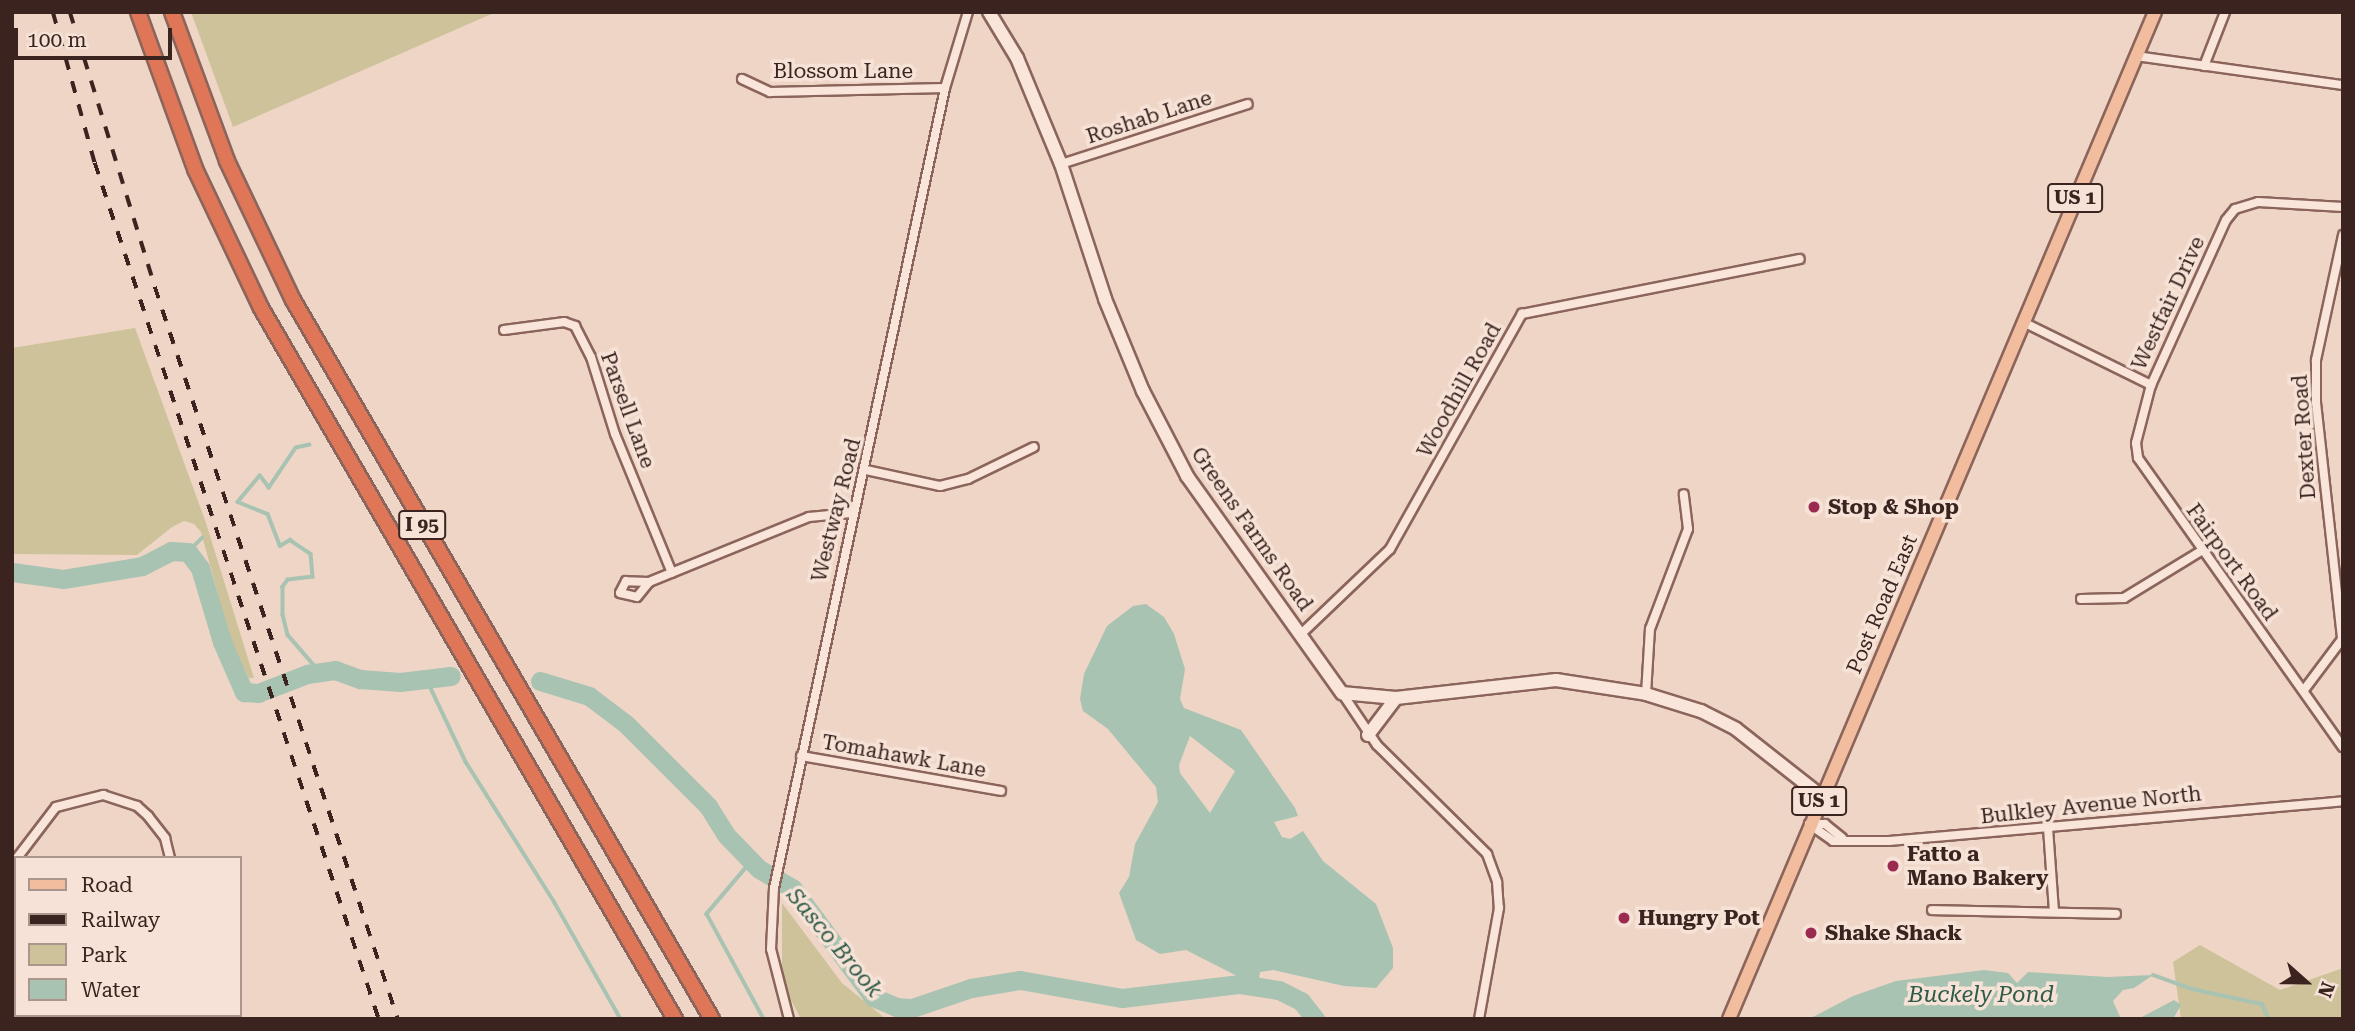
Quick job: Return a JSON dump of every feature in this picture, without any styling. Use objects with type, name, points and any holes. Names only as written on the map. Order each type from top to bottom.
[{"type":"highway","name":"I 95","points":[[138,12],[195,169],[261,308],[675,1019]]},
{"type":"highway","name":"I 95","points":[[172,12],[227,161],[305,323],[712,1019]]},
{"type":"main road","name":"Post Road East","points":[[1729,1019],[1809,824],[2155,12]]},
{"type":"street","name":"Westway Road","points":[[789,1019],[771,949],[774,888],[851,513],[866,470],[945,88],[968,12]]},
{"type":"street","name":"Greens Farms Road","points":[[989,12],[1017,58],[1061,164],[1105,299],[1143,391],[1187,476],[1301,634],[1368,735],[1487,854],[1497,882],[1499,908],[1479,1019]]},
{"type":"street","points":[[2204,66],[2225,12]]},
{"type":"street","points":[[2136,56],[2343,85]]},
{"type":"street","name":"Blossom Lane","points":[[742,79],[770,92],[945,88]]},
{"type":"street","name":"Roshab Lane","points":[[1061,164],[1248,104]]},
{"type":"street","name":"Westfair Drive","points":[[2023,322],[2151,385],[2226,220],[2235,209],[2258,202],[2343,206]]},
{"type":"street","name":"Dexter Road","points":[[2342,638],[2316,402],[2316,360],[2343,234]]},
{"type":"street","name":"Woodhill Road","points":[[1301,634],[1390,549],[1522,314],[1800,259]]},
{"type":"street","name":"Parsell Lane","points":[[504,330],[564,322],[575,326],[591,358],[615,434],[672,573]]},
{"type":"street","name":"Fairport Road","points":[[2151,385],[2137,430],[2138,458],[2201,551],[2343,747]]},
{"type":"street","points":[[866,470],[940,486],[968,480],[1034,447]]},
{"type":"street","points":[[1646,694],[1650,629],[1688,529],[1684,494]]},
{"type":"street","points":[[649,582],[809,517],[851,513]]},
{"type":"street","points":[[2081,599],[2124,598],[2201,551]]},
{"type":"street","points":[[2304,690],[2342,638]]},
{"type":"street","points":[[1342,693],[1396,698],[1556,680],[1646,694],[1686,705],[1736,729],[1821,796]]},
{"type":"street","points":[[1368,735],[1396,698]]},
{"type":"street","name":"Tomahawk Lane","points":[[801,756],[1001,791]]},
{"type":"street","points":[[18,856],[56,807],[103,795],[137,806],[148,816],[165,838],[170,856]]},
{"type":"street","name":"Bulkley Avenue North","points":[[1809,824],[1825,824],[1842,838],[1897,841],[2343,801]]},
{"type":"street","points":[[2048,828],[2054,912]]},
{"type":"street","points":[[1932,910],[2116,914]]},
{"type":"green space","points":[[191,12],[496,12],[233,127]]},
{"type":"green space","points":[[135,328],[206,523],[254,678],[249,678],[231,642],[201,532],[194,524],[184,521],[172,527],[137,555],[12,554],[12,348]]},
{"type":"green space","points":[[782,903],[842,983],[886,1019],[801,1019],[782,983]]},
{"type":"green space","points":[[2200,945],[2280,990],[2343,968],[2343,1019],[2181,1019],[2173,962]]},
{"type":"water","points":[[1146,604],[1164,617],[1174,634],[1185,669],[1180,699],[1184,708],[1241,730],[1295,808],[1298,816],[1274,822],[1282,837],[1290,839],[1303,831],[1323,861],[1376,904],[1393,948],[1393,968],[1376,988],[1344,986],[1273,970],[1260,972],[1259,979],[1239,977],[1186,950],[1160,954],[1136,940],[1119,893],[1129,877],[1135,844],[1158,802],[1156,787],[1108,729],[1083,711],[1080,699],[1084,674],[1107,626],[1133,606]],"holes":[[[1190,736],[1235,771],[1210,813],[1180,773],[1179,765]]]},
{"type":"water","name":"Buckely Pond","points":[[1984,970],[2008,973],[2017,983],[2028,972],[2107,977],[2153,975],[2134,988],[2123,990],[2113,1001],[2121,1019],[1809,1019],[1853,996],[1896,981]]},
{"type":"water","points":[[2174,1000],[2181,1005],[2173,1019],[2138,1019]]},
{"type":"waterway","points":[[310,445],[296,448],[269,488],[260,476],[238,502],[268,514],[280,546],[290,540],[311,554],[313,577],[288,580],[283,587],[283,615],[288,635],[320,672]]},
{"type":"waterway","points":[[188,552],[202,538]]},
{"type":"waterway","name":"Sasco Brook","points":[[12,572],[63,579],[142,566],[171,551],[188,552],[200,568],[222,642],[244,692],[258,693],[307,674],[335,670],[360,679],[400,682],[451,676]]},
{"type":"waterway","name":"Sasco Brook","points":[[540,681],[589,696],[626,724],[708,806],[726,835],[759,869],[793,889],[873,997],[896,1007],[912,1008],[971,988],[1020,980],[1122,998],[1240,984],[1279,990],[1301,1001],[1315,1019]]},
{"type":"waterway","points":[[428,682],[466,762],[555,903],[621,1019]]},
{"type":"waterway","points":[[752,861],[707,914],[764,1019]]},
{"type":"waterway","name":"Sasco Brook","points":[[2153,975],[2192,989],[2262,1004],[2269,1019]]},
{"type":"railway","points":[[53,12],[95,163],[379,1019]]},
{"type":"railway","points":[[70,12],[155,287],[398,1019]]},
{"type":"place","name":"Stop & Shop","points":[[1814,507]]},
{"type":"place","name":"Fatto a Mano Bakery","points":[[1893,866]]},
{"type":"place","name":"Hungry Pot","points":[[1624,918]]},
{"type":"place","name":"Shake Shack","points":[[1811,933]]}]
